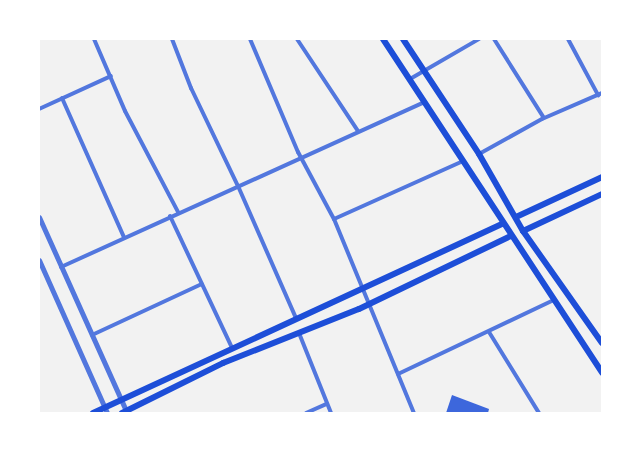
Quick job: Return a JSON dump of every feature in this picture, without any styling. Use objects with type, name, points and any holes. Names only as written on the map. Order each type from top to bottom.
[{"type":"main road","points":[[383,39],[464,160],[502,224],[602,373]]},
{"type":"main road","points":[[403,39],[480,154],[523,231],[602,344]]},
{"type":"main road","points":[[516,217],[602,177]]},
{"type":"main road","points":[[523,231],[602,194]]},
{"type":"main road","points":[[93,413],[106,410],[121,400],[502,224]]},
{"type":"main road","points":[[125,412],[224,363],[368,305],[511,236]]},
{"type":"street","points":[[94,39],[125,111],[178,212]]},
{"type":"street","points":[[172,39],[191,88],[238,186],[296,318]]},
{"type":"street","points":[[250,39],[301,156],[334,219],[414,413]]},
{"type":"street","points":[[297,39],[358,131]]},
{"type":"street","points":[[410,79],[480,39]]},
{"type":"street","points":[[494,39],[544,118]]},
{"type":"street","points":[[480,154],[544,118],[600,94],[568,39]]},
{"type":"street","points":[[39,109],[111,76]]},
{"type":"street","points":[[62,98],[124,237]]},
{"type":"street","points":[[61,267],[425,101]]},
{"type":"street","points":[[334,219],[464,160]]},
{"type":"street","points":[[170,216],[232,348]]},
{"type":"street","points":[[39,217],[125,412]]},
{"type":"street","points":[[39,260],[106,410]]},
{"type":"street","points":[[92,335],[202,284]]},
{"type":"street","points":[[398,374],[554,300]]},
{"type":"street","points":[[489,332],[539,413]]},
{"type":"street","points":[[299,333],[331,413]]},
{"type":"street","points":[[306,413],[326,404]]},
{"type":"building","points":[[452,395],[489,409],[488,413],[446,413]]}]
